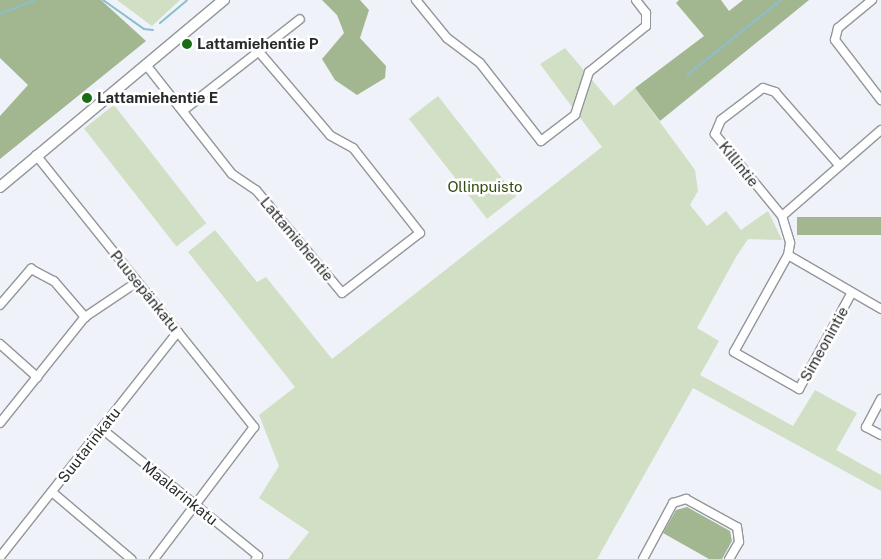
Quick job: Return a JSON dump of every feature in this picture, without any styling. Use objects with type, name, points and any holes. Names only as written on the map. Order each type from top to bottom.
[{"type":"street","points":[[0,187],[224,0]]},
{"type":"street","points":[[416,0],[448,38],[480,63],[541,141],[575,115],[588,72],[646,26],[646,13],[636,0]]},
{"type":"street","points":[[872,0],[838,28],[835,40],[881,100]]},
{"type":"street","points":[[184,110],[260,53],[300,19]]},
{"type":"street","name":"Lattamiehentie","points":[[147,66],[184,110],[232,174],[256,190],[342,294],[420,233],[353,148],[330,135],[260,53]]},
{"type":"street","name":"Killintie","points":[[782,216],[715,134],[721,120],[762,88],[775,92],[839,166]]},
{"type":"street","points":[[881,130],[782,216],[790,242],[788,255],[851,294],[881,309]]},
{"type":"street","name":"Puusepänkatu","points":[[36,155],[254,428],[195,506]]},
{"type":"street","name":"Simeonintie","points":[[788,255],[734,352],[799,390],[851,294]]},
{"type":"street","points":[[0,304],[31,270],[54,281],[85,317]]},
{"type":"street","points":[[0,423],[85,317],[137,282]]},
{"type":"street","name":"Suutarinkatu","points":[[0,557],[178,332]]},
{"type":"street","points":[[0,344],[37,377]]},
{"type":"street","points":[[881,399],[866,427],[881,435]]},
{"type":"street","name":"Maalarinkatu","points":[[102,429],[257,558]]},
{"type":"street","points":[[52,492],[131,559]]},
{"type":"street","points":[[643,559],[674,503],[686,500],[737,527],[739,542],[729,559]]},
{"type":"street","points":[[154,559],[195,506]]},
{"type":"green space","points":[[0,0],[101,0],[146,41],[0,159],[0,116],[28,85],[0,58]]},
{"type":"green space","points":[[117,0],[180,0],[152,26]]},
{"type":"green space","points":[[322,0],[360,0],[369,10],[360,38],[386,66],[385,78],[357,95],[335,80],[322,59],[344,33],[337,15]]},
{"type":"green space","points":[[679,0],[721,0],[729,11],[743,0],[809,0],[660,121],[635,88],[704,36],[676,3]]},
{"type":"green space","points":[[565,48],[614,106],[635,88],[695,170],[698,191],[690,205],[707,226],[726,211],[741,230],[768,211],[782,240],[748,239],[736,257],[697,328],[719,341],[700,375],[793,426],[815,390],[857,413],[836,450],[881,475],[881,491],[693,388],[597,559],[288,559],[309,532],[259,498],[279,466],[259,415],[295,387],[188,252],[215,230],[257,282],[266,277],[332,359],[602,147],[540,64]]},
{"type":"green space","name":"Ollinpuisto","points":[[438,96],[516,196],[487,219],[409,119]]},
{"type":"green space","points":[[114,105],[206,223],[176,247],[84,128]]},
{"type":"green space","points":[[797,217],[881,217],[881,235],[797,235]]},
{"type":"green space","points":[[687,507],[730,531],[732,541],[722,559],[709,559],[663,533],[676,510]]},
{"type":"waterway","points":[[0,14],[34,0]]},
{"type":"waterway","points":[[103,0],[144,29],[153,30]]},
{"type":"waterway","points":[[160,23],[187,0]]},
{"type":"waterway","points":[[687,75],[781,0]]},
{"type":"place","name":"Lattamiehentie P","points":[[187,44]]},
{"type":"place","name":"Lattamiehentie E","points":[[87,98]]}]
